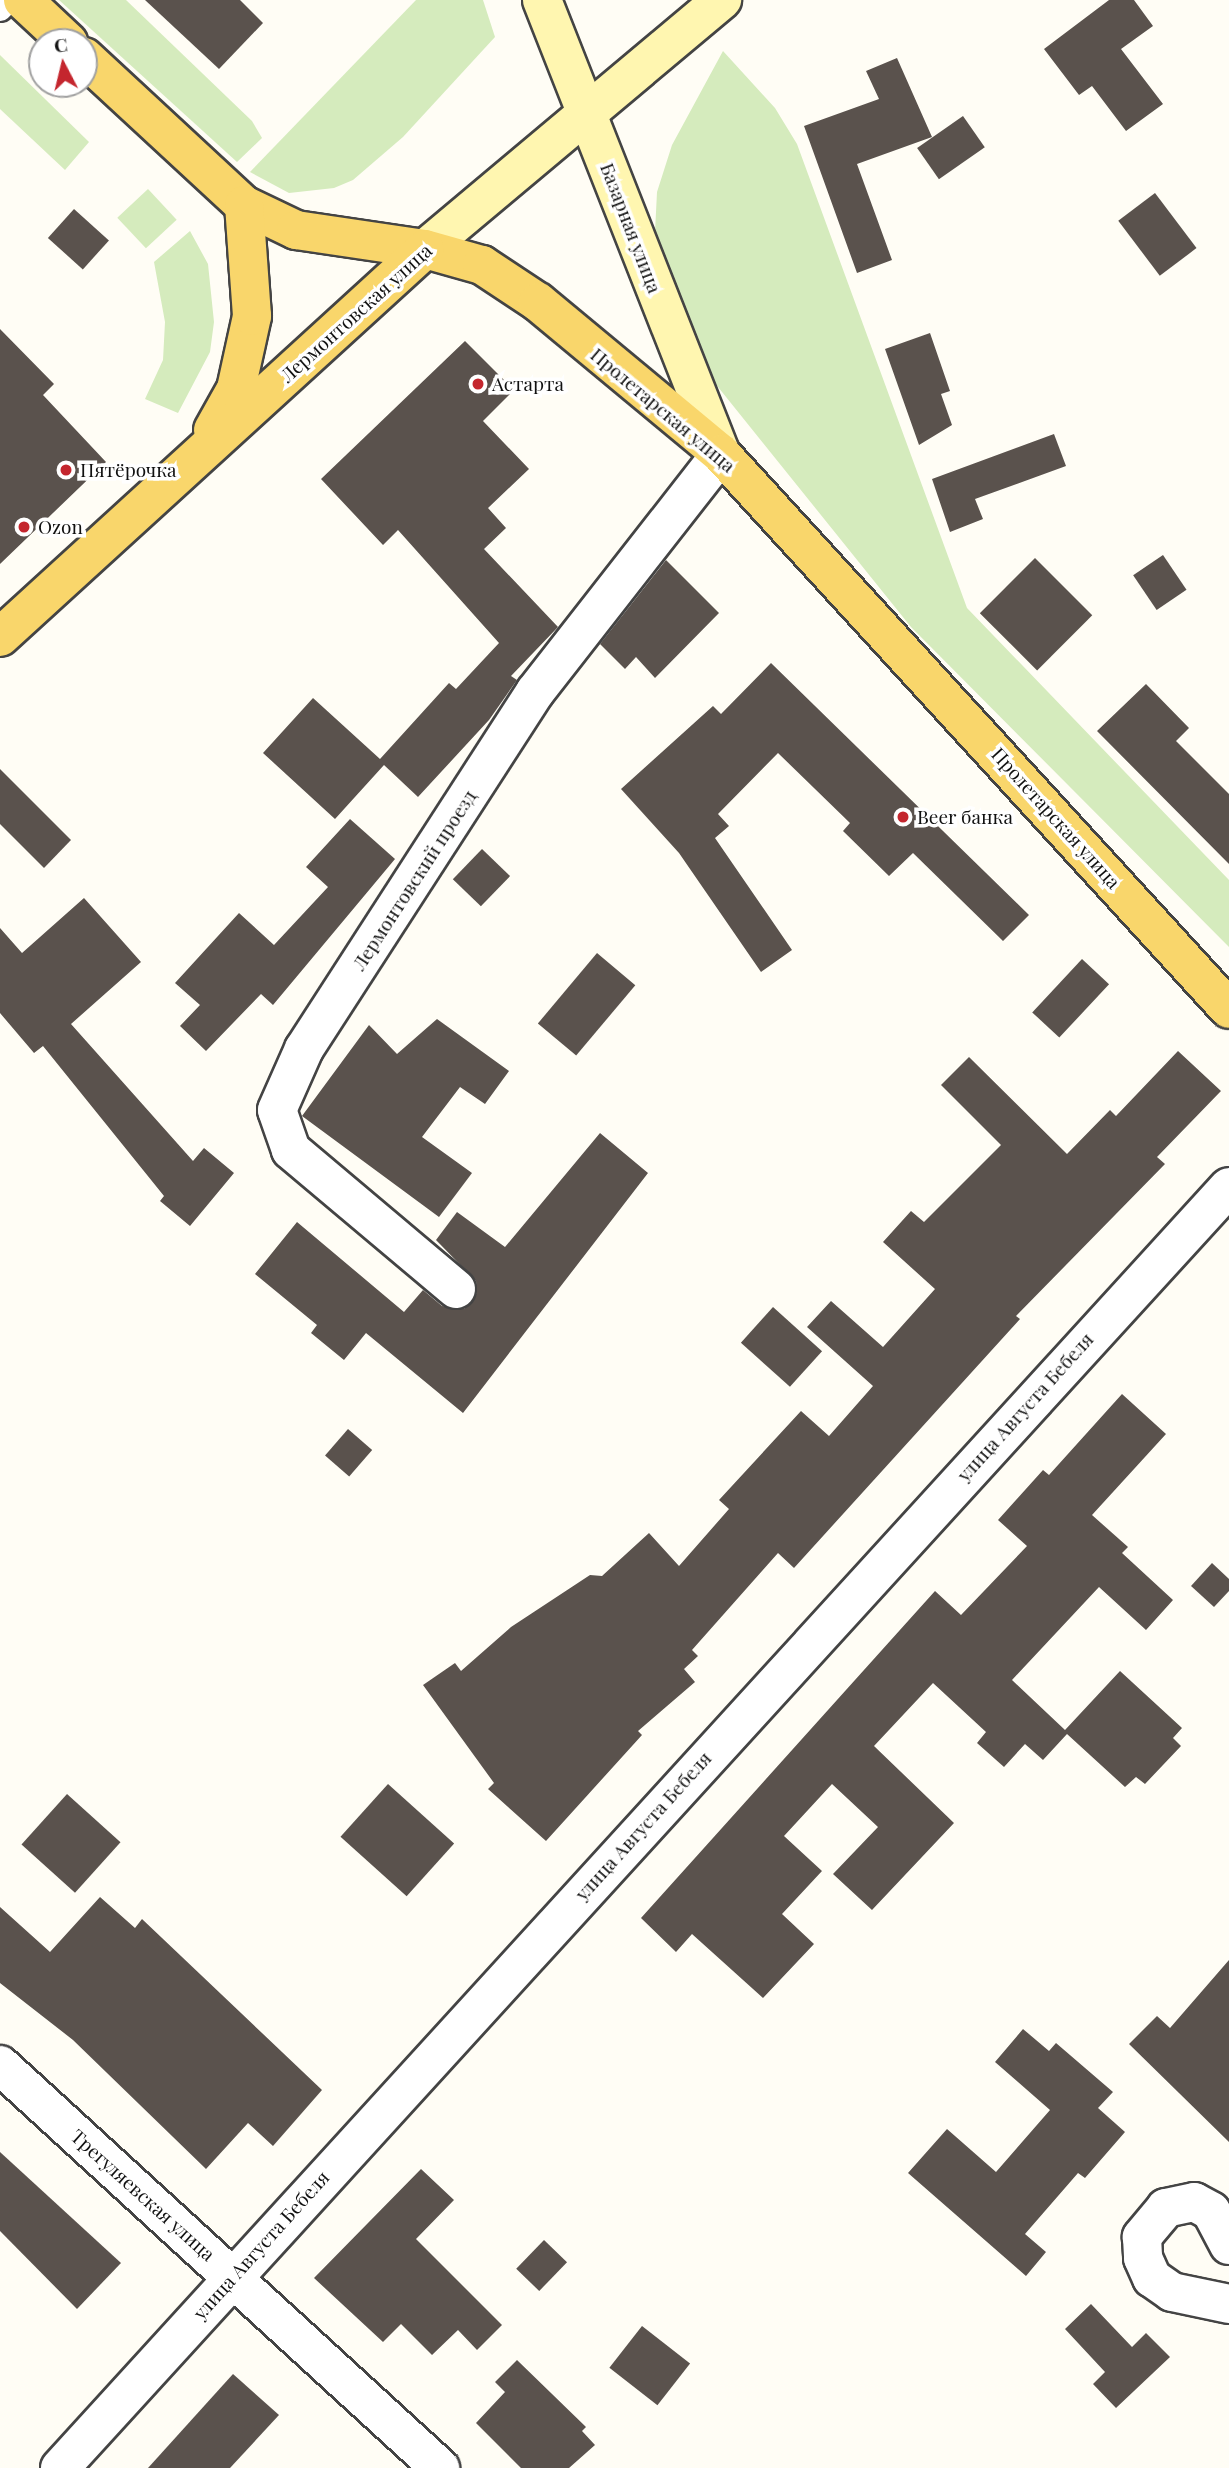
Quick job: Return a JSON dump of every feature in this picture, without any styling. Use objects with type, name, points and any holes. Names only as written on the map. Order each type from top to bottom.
[{"type":"main road","points":[[23,0],[53,28]]},
{"type":"main road","name":"Базарная улица","points":[[542,0],[721,454]]},
{"type":"main road","name":"Лермонтовская улица","points":[[0,637],[425,249],[722,0]]},
{"type":"main road","name":"Пролетарская улица","points":[[98,70],[244,205],[296,230],[425,249],[482,265],[538,302],[721,454],[1229,1009]]},
{"type":"main road","points":[[200,454],[236,388],[247,347],[251,267],[244,205]]},
{"type":"street","name":"Лермонтовский проезд","points":[[456,1289],[291,1150],[278,1110],[304,1049],[535,692],[721,454]]},
{"type":"street","name":"улица Августа Бебеля","points":[[60,2468],[232,2276],[1229,1187]]},
{"type":"street","name":"Трегуляевская улица","points":[[0,2065],[440,2468]]},
{"type":"street","points":[[1229,2245],[1211,2211],[1194,2202],[1166,2208],[1142,2237],[1143,2258],[1152,2278],[1172,2292],[1229,2304]]},
{"type":"lane","points":[[0,10],[10,0]]},
{"type":"green space","points":[[59,0],[126,0],[252,121],[262,138],[237,162],[98,35],[98,28],[90,28]]},
{"type":"green space","points":[[416,0],[483,0],[495,37],[403,137],[353,180],[334,188],[289,193],[250,172]]},
{"type":"green space","points":[[723,51],[775,108],[797,144],[967,608],[1229,880],[1229,947],[911,627],[714,382],[661,268],[655,232],[657,192],[672,145]]},
{"type":"green space","points":[[0,55],[28,82],[28,98],[44,98],[89,142],[65,170],[0,109]]},
{"type":"green space","points":[[148,189],[177,220],[146,248],[117,218]]},
{"type":"green space","points":[[190,231],[208,264],[214,322],[210,352],[178,413],[145,399],[163,360],[165,322],[154,262]]},
{"type":"building","points":[[145,0],[240,0],[263,23],[219,69]]},
{"type":"building","points":[[1109,0],[1134,0],[1153,26],[1121,49],[1163,104],[1126,131],[1092,86],[1079,95],[1044,49]]},
{"type":"building","points":[[897,58],[932,137],[857,164],[892,260],[857,273],[804,126],[879,99],[866,71]]},
{"type":"building","points":[[963,116],[985,147],[939,179],[917,148]]},
{"type":"building","points":[[1155,193],[1197,248],[1160,276],[1118,221]]},
{"type":"building","points":[[74,209],[109,240],[83,269],[48,238]]},
{"type":"building","points":[[0,329],[54,384],[43,395],[106,462],[0,564]]},
{"type":"building","points":[[930,333],[950,391],[941,394],[952,425],[919,445],[885,349]]},
{"type":"building","points":[[465,341],[514,390],[483,421],[529,469],[488,508],[506,528],[484,549],[558,627],[511,676],[517,680],[489,720],[418,797],[384,765],[335,819],[263,753],[313,698],[380,759],[449,683],[456,689],[499,643],[398,530],[383,545],[321,479]]},
{"type":"building","points":[[1054,434],[1066,466],[975,499],[983,519],[950,532],[932,479]]},
{"type":"building","points":[[1163,555],[1186,590],[1157,610],[1133,575]]},
{"type":"building","points":[[1035,558],[1092,615],[1037,670],[980,613]]},
{"type":"building","points":[[666,560],[719,613],[655,678],[636,657],[625,669],[600,644]]},
{"type":"building","points":[[771,663],[1029,915],[1003,941],[913,853],[889,876],[843,831],[850,823],[778,753],[718,814],[729,826],[715,838],[792,950],[761,972],[679,853],[621,789],[713,706],[721,714]]},
{"type":"building","points":[[1146,684],[1189,728],[1176,741],[1229,794],[1229,864],[1097,731]]},
{"type":"building","points":[[0,769],[71,840],[44,868],[0,824]]},
{"type":"building","points":[[350,819],[395,859],[273,1005],[261,994],[206,1051],[180,1026],[200,1005],[175,983],[239,913],[274,945],[328,887],[306,867]]},
{"type":"building","points":[[482,849],[510,876],[481,906],[453,879]]},
{"type":"building","points":[[84,898],[141,962],[71,1024],[193,1161],[204,1148],[234,1173],[190,1226],[160,1201],[164,1196],[43,1046],[34,1053],[0,1013],[0,928],[22,953]]},
{"type":"building","points":[[597,953],[635,985],[576,1056],[538,1023]]},
{"type":"building","points":[[1082,959],[1109,984],[1059,1038],[1032,1012]]},
{"type":"building","points":[[437,1019],[509,1071],[485,1104],[460,1087],[422,1137],[472,1173],[439,1217],[302,1116],[369,1025],[397,1054]]},
{"type":"building","points":[[1178,1051],[1221,1091],[1157,1157],[1165,1164],[1016,1316],[1020,1319],[794,1568],[778,1553],[692,1650],[698,1656],[684,1669],[695,1682],[638,1731],[642,1735],[546,1841],[488,1789],[494,1783],[423,1685],[455,1663],[461,1671],[511,1627],[590,1575],[602,1576],[649,1533],[679,1566],[729,1509],[719,1500],[801,1411],[829,1436],[873,1386],[807,1327],[831,1301],[883,1347],[935,1289],[883,1242],[911,1211],[924,1222],[1001,1145],[941,1085],[969,1057],[1067,1154],[1110,1110],[1116,1116]]},
{"type":"building","points":[[600,1133],[648,1173],[463,1413],[366,1333],[344,1360],[311,1333],[317,1325],[255,1274],[297,1222],[404,1312],[423,1290],[442,1306],[464,1309],[477,1293],[476,1281],[436,1240],[457,1212],[505,1247]]},
{"type":"building","points":[[773,1307],[822,1351],[790,1387],[741,1343]]},
{"type":"building","points":[[1122,1394],[1166,1434],[1092,1515],[1128,1547],[1122,1553],[1173,1600],[1146,1630],[1099,1587],[1012,1680],[1065,1730],[1120,1671],[1182,1728],[1173,1738],[1181,1746],[1145,1784],[1136,1777],[1125,1787],[1067,1734],[1043,1760],[1025,1744],[1004,1767],[977,1743],[986,1732],[933,1683],[874,1746],[954,1823],[872,1910],[833,1874],[878,1827],[832,1784],[784,1836],[822,1871],[782,1914],[814,1944],[763,1998],[692,1934],[676,1952],[641,1918],[935,1591],[961,1615],[1027,1546],[998,1520],[1043,1470],[1049,1475]]},
{"type":"building","points":[[348,1429],[372,1450],[349,1476],[325,1455]]},
{"type":"building","points":[[1212,1563],[1229,1579],[1229,1591],[1214,1607],[1191,1586]]},
{"type":"building","points":[[388,1784],[454,1844],[407,1896],[340,1837]]},
{"type":"building","points":[[67,1794],[121,1842],[75,1893],[21,1845]]},
{"type":"building","points":[[100,1897],[135,1928],[142,1919],[322,2090],[273,2146],[248,2123],[206,2169],[73,2040],[0,1983],[0,1907],[50,1952]]},
{"type":"building","points":[[1229,1960],[1229,2142],[1129,2044],[1157,2016],[1170,2028]]},
{"type":"building","points":[[1023,2029],[1049,2051],[1056,2043],[1113,2092],[1098,2108],[1125,2132],[1085,2178],[1078,2173],[1025,2234],[1046,2252],[1026,2276],[908,2173],[947,2129],[996,2172],[1050,2110],[995,2062]]},
{"type":"building","points":[[0,2152],[121,2263],[77,2309],[0,2231]]},
{"type":"building","points":[[421,2169],[454,2200],[416,2239],[502,2325],[477,2350],[458,2330],[432,2355],[401,2324],[383,2342],[314,2278]]},
{"type":"building","points":[[544,2240],[567,2262],[539,2291],[516,2269]]},
{"type":"building","points":[[1091,2304],[1132,2347],[1146,2333],[1170,2357],[1116,2408],[1093,2384],[1105,2372],[1065,2329]]},
{"type":"building","points":[[642,2326],[690,2364],[657,2405],[609,2368]]},
{"type":"building","points":[[517,2360],[586,2427],[582,2431],[595,2445],[569,2468],[521,2468],[476,2423],[505,2392],[495,2382]]},
{"type":"building","points":[[233,2374],[279,2415],[230,2468],[148,2468]]},
{"type":"place","name":"Астарта","points":[[478,384]]},
{"type":"place","name":"Пятёрочка","points":[[66,470]]},
{"type":"place","name":"Ozon","points":[[24,527]]},
{"type":"place","name":"Beer банка","points":[[903,817]]}]
